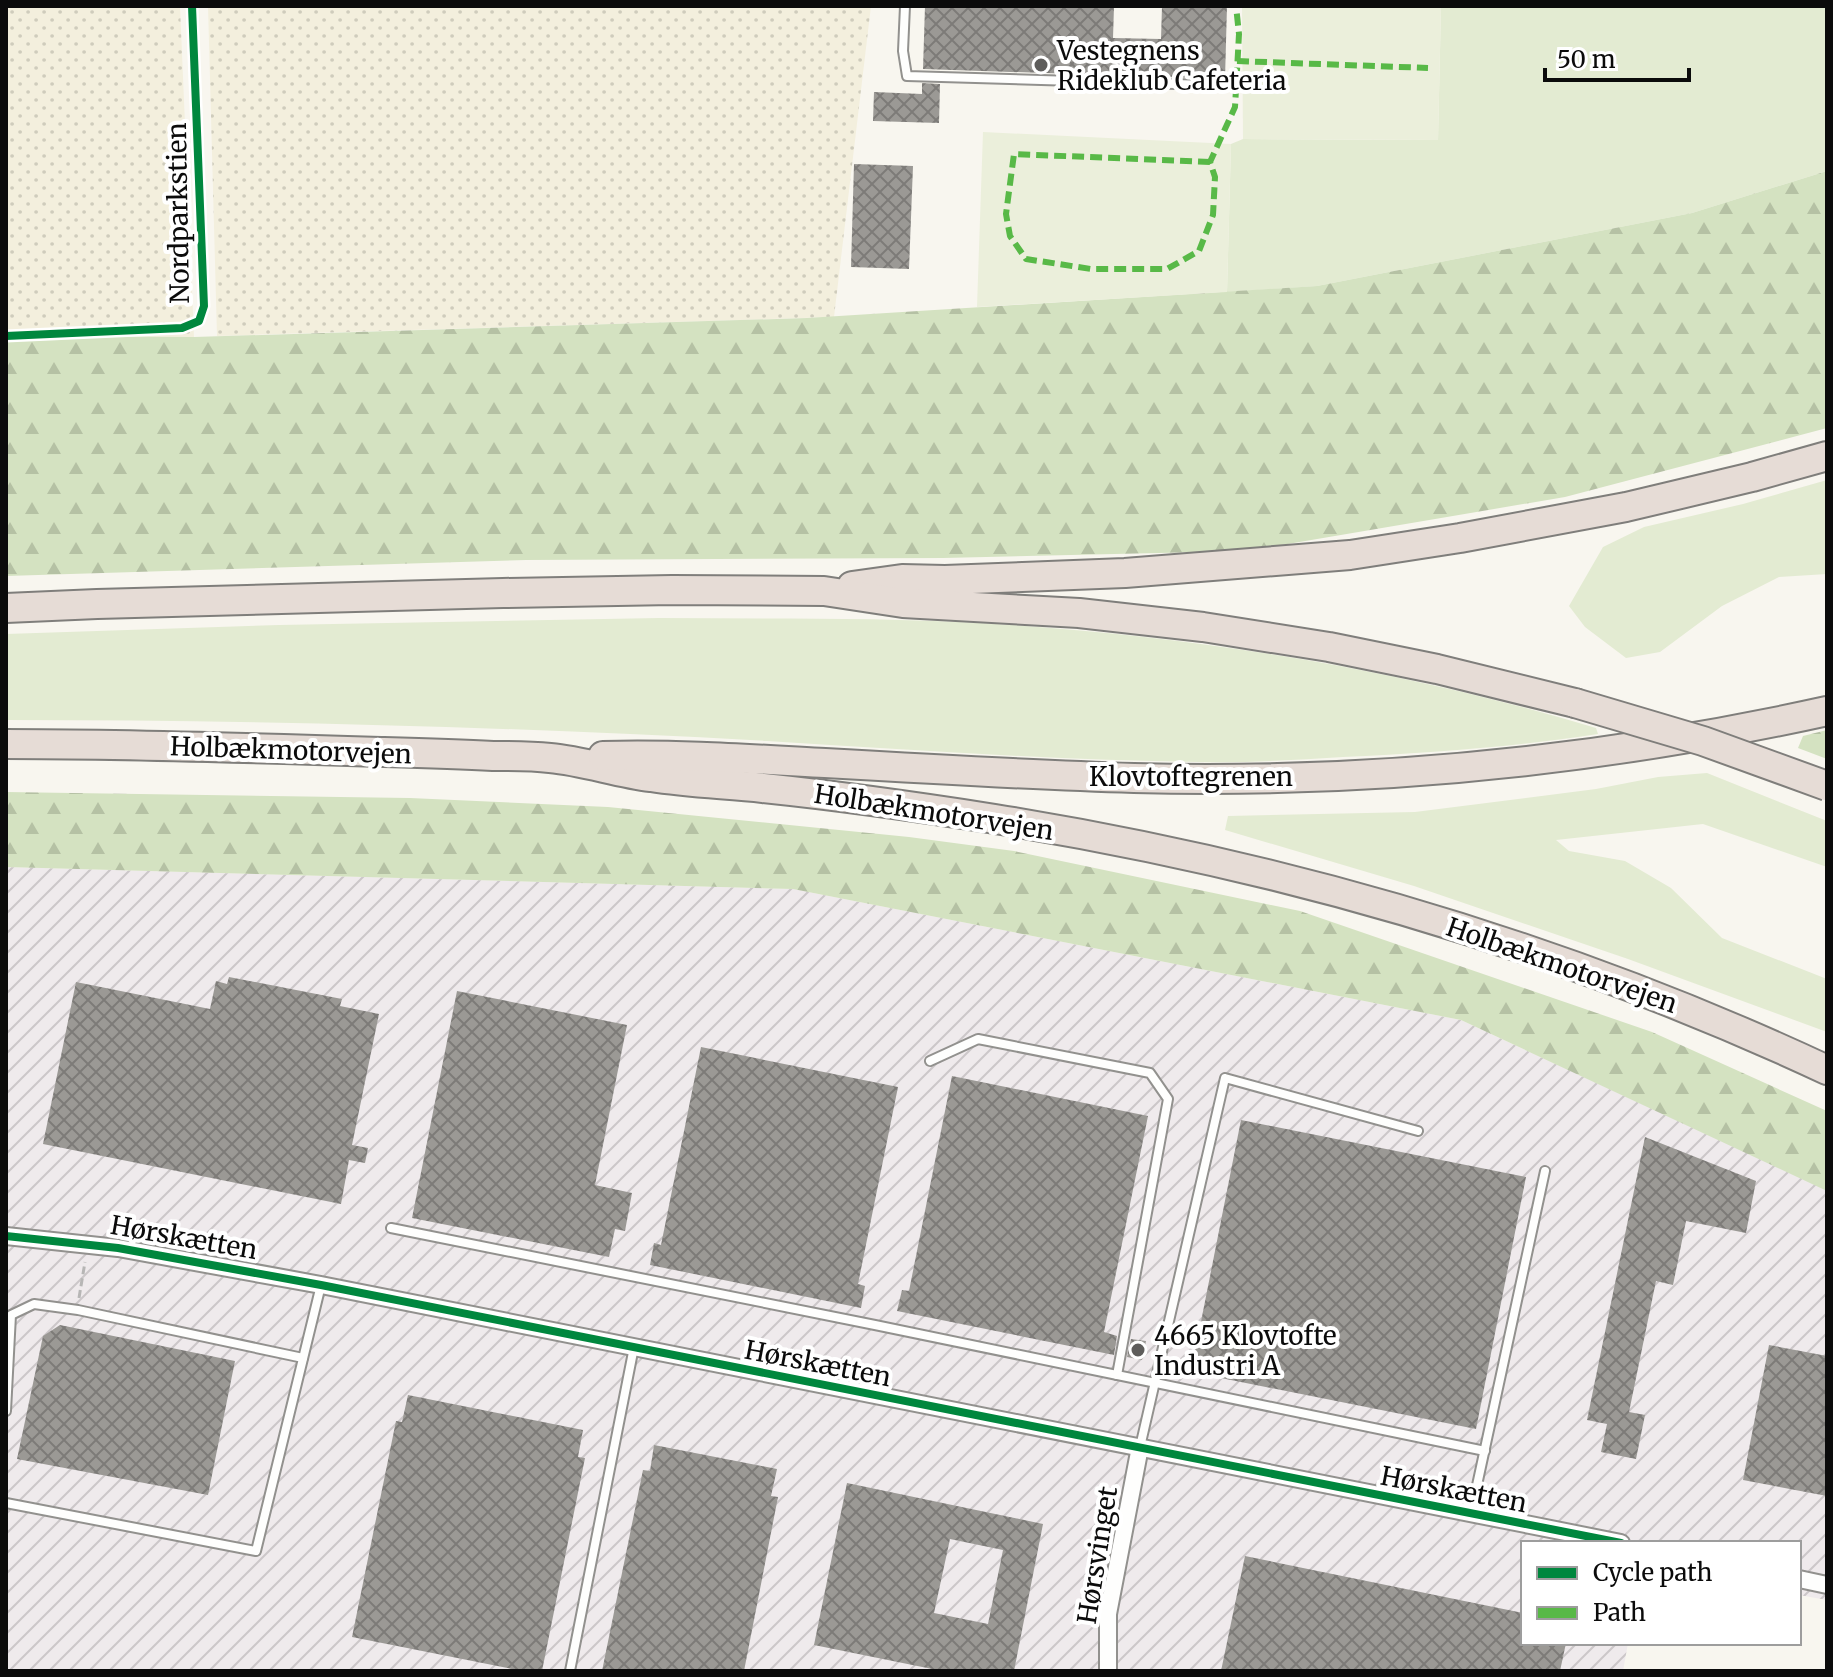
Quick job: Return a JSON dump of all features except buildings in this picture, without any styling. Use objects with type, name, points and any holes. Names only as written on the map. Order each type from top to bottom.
[{"type":"highway","points":[[824,591],[902,579],[1125,573],[1350,555],[1582,516],[1710,488],[1827,456]]},
{"type":"highway","points":[[6,608],[672,590],[824,591],[903,603],[1079,613],[1203,627],[1406,663],[1575,703],[1703,741],[1827,786]]},
{"type":"highway","name":"Klovtoftegrenen","points":[[551,758],[665,755],[1065,776],[1243,779],[1427,770],[1568,756],[1827,711]]},
{"type":"highway","name":"Holbækmotorvejen","points":[[6,744],[267,748],[551,758],[652,778],[807,793],[1085,835],[1251,871],[1405,912],[1543,955],[1678,1005],[1827,1070]]},
{"type":"street","name":"Hørskætten","points":[[6,1236],[118,1248],[321,1285],[1611,1541]]},
{"type":"street","name":"Hørsvinget","points":[[1108,1671],[1108,1614],[1140,1447]]},
{"type":"street","points":[[1801,1579],[1827,1585]]},
{"type":"lane","points":[[905,6],[903,51],[907,76],[1208,85]]},
{"type":"lane","points":[[930,1061],[978,1039],[1150,1073],[1168,1099],[1117,1375]]},
{"type":"lane","points":[[1140,1447],[1225,1078],[1418,1131]]},
{"type":"lane","points":[[1471,1513],[1545,1171]]},
{"type":"lane","points":[[391,1228],[1485,1451]]},
{"type":"lane","points":[[6,1503],[256,1551],[321,1285]]},
{"type":"lane","points":[[6,1411],[11,1315],[34,1304],[78,1310],[303,1358]]},
{"type":"lane","points":[[570,1671],[634,1347]]},
{"type":"path","points":[[78,1310],[87,1245]]},
{"type":"shaded area","points":[[6,6],[180,6],[194,337],[6,336]]},
{"type":"shaded area","points":[[208,6],[871,6],[834,317],[217,336]]},
{"type":"shaded area","points":[[6,867],[793,889],[1461,1020],[1827,1190],[1827,1600],[1801,1595],[1801,1541],[1521,1541],[1521,1645],[1628,1645],[1623,1671],[6,1671]]},
{"type":"green space","points":[[1242,6],[1441,6],[1438,140],[1243,139]]},
{"type":"green space","points":[[1441,6],[1827,6],[1827,171],[1692,213],[1317,286],[1227,292],[1231,144],[1243,139],[1438,140]]},
{"type":"green space","points":[[983,132],[1231,144],[1227,292],[977,307]]},
{"type":"green space","points":[[1827,171],[1827,428],[1565,497],[1246,551],[943,558],[526,560],[6,576],[6,336],[194,337],[807,318],[1317,286],[1692,213]]},
{"type":"green space","points":[[1827,480],[1827,574],[1779,577],[1722,606],[1660,652],[1626,658],[1585,627],[1569,606],[1603,547],[1644,527]]},
{"type":"green space","points":[[659,618],[941,621],[1136,636],[1292,658],[1445,688],[1596,728],[1598,734],[1439,751],[1217,762],[1037,757],[482,728],[6,720],[6,634]]},
{"type":"green space","points":[[1827,730],[1827,759],[1798,748],[1803,736]]},
{"type":"green space","points":[[1707,773],[1827,821],[1827,867],[1703,824],[1556,840],[1569,851],[1625,861],[1671,888],[1722,938],[1827,979],[1827,1032],[1628,959],[1414,886],[1225,830],[1228,816],[1415,812],[1596,789],[1658,777]]},
{"type":"green space","points":[[6,792],[410,798],[608,807],[909,837],[1014,851],[1300,911],[1652,1032],[1827,1111],[1827,1191],[1461,1020],[793,889],[6,867]]},
{"type":"marked path","points":[[1210,162],[1014,154],[1006,214],[1010,236],[1026,259],[1091,269],[1167,269],[1199,251],[1213,215],[1215,177],[1210,162],[1235,107],[1239,34],[1236,6]]},
{"type":"marked path","points":[[1237,61],[1428,68]]},
{"type":"marked path","points":[[1208,85],[1236,87]]},
{"type":"cycle path","name":"Nordparkstien","points":[[6,336],[182,328],[199,321],[204,306],[192,6]]},
{"type":"cycle path","points":[[6,1236],[118,1248],[321,1285],[1611,1541]]},
{"type":"place","name":"Vestegnens Rideklub Cafeteria","points":[[1041,65]]},
{"type":"place","name":"4665 Klovtofte Industri A","points":[[1138,1350]]}]
